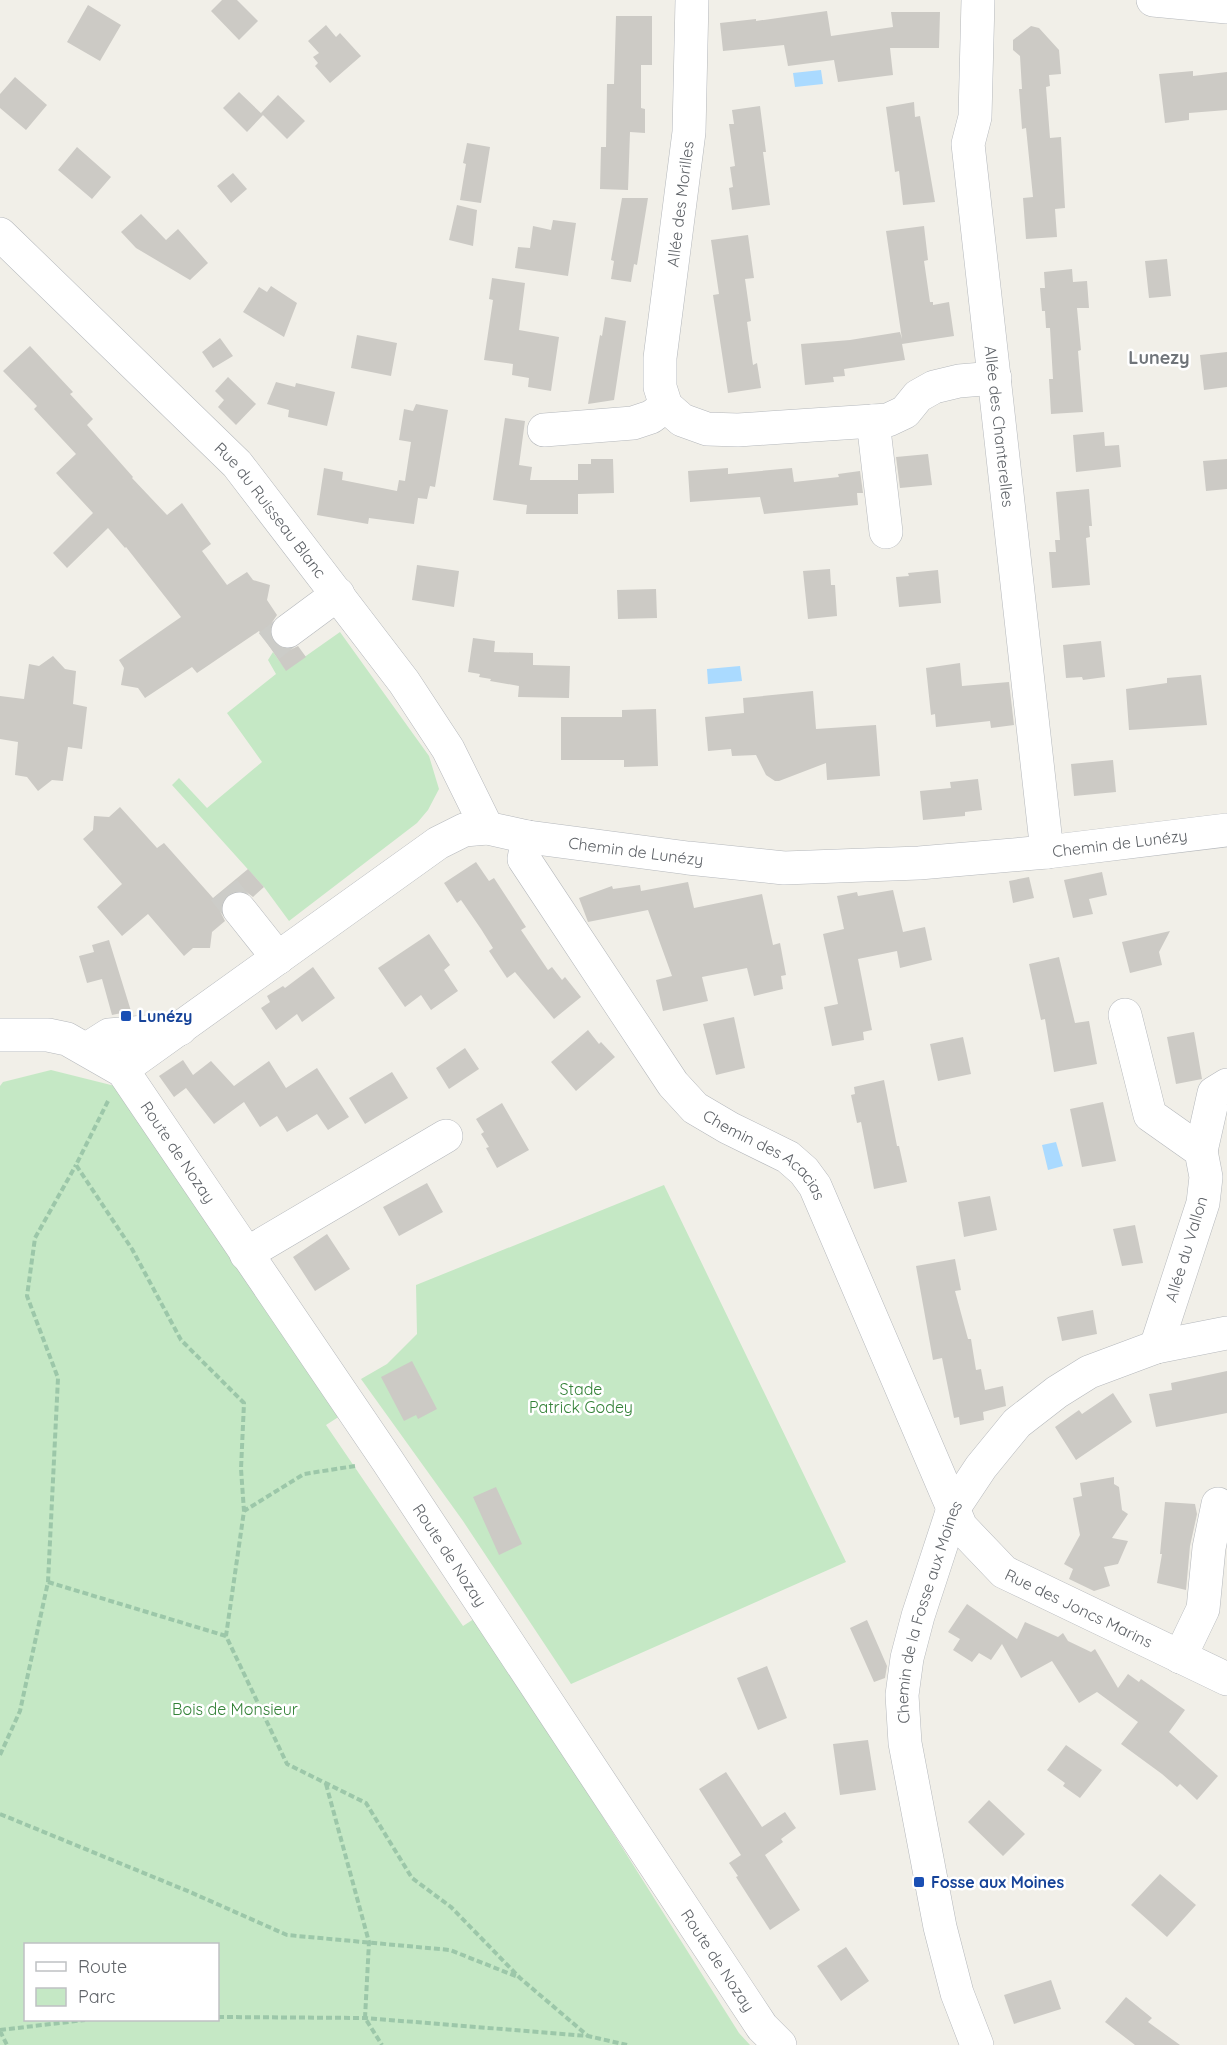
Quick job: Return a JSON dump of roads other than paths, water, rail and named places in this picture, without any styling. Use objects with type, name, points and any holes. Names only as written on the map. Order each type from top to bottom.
[{"type":"street","name":"Allée des Morilles","points":[[666,406],[660,387],[660,358],[689,132],[692,0]]},
{"type":"street","name":"Allée des Chanterelles","points":[[978,0],[975,117],[968,144],[1047,852]]},
{"type":"street","points":[[1153,0],[1227,7]]},
{"type":"street","name":"Rue du Ruisseau Blanc","points":[[0,234],[237,464],[405,682],[448,749],[487,828]]},
{"type":"street","points":[[544,430],[633,423],[651,417],[666,406],[682,420],[707,429],[738,430],[888,420],[905,412],[918,396],[934,387],[959,381],[994,378]]},
{"type":"street","points":[[873,421],[886,532]]},
{"type":"street","points":[[288,631],[338,594]]},
{"type":"street","name":"Chemin de Lunézy","points":[[120,1069],[180,1029],[438,843],[464,830],[487,828],[528,837],[784,868],[919,863],[1047,852],[1227,830]]},
{"type":"street","name":"Chemin des Acacias","points":[[528,837],[524,859],[673,1084],[695,1108],[729,1128],[788,1157],[804,1171],[815,1186],[953,1509]]},
{"type":"street","points":[[239,909],[278,958]]},
{"type":"street","points":[[1125,1015],[1150,1115],[1201,1151]]},
{"type":"street","points":[[87,1049],[109,1035],[180,1029]]},
{"type":"street","points":[[0,1035],[48,1035],[68,1039],[120,1069]]},
{"type":"street","name":"Route de Nozay","points":[[120,1069],[387,1461],[762,2027],[780,2045]]},
{"type":"street","name":"Allée du Vallon","points":[[1156,1347],[1203,1203],[1206,1177],[1201,1151],[1214,1093],[1227,1085]]},
{"type":"street","points":[[246,1254],[446,1136]]},
{"type":"street","name":"Chemin de la Fosse aux Moines","points":[[977,2045],[957,1993],[940,1926],[905,1743],[902,1695],[907,1658],[918,1616],[953,1509],[981,1467],[1017,1423],[1057,1392],[1089,1372],[1156,1347],[1227,1333]]},
{"type":"street","points":[[1180,1657],[1215,1607],[1209,1548],[1218,1504]]},
{"type":"street","name":"Rue des Joncs Marins","points":[[953,1509],[961,1527],[1004,1572],[1227,1679]]},
{"type":"water","points":[[821,70],[823,84],[795,87],[793,73]]},
{"type":"water","points":[[740,666],[742,681],[708,684],[707,669]]},
{"type":"water","points":[[1056,1142],[1063,1166],[1048,1170],[1042,1145]]},
{"type":"tunnel","points":[[269,646],[288,631]]},
{"type":"tunnel","points":[[224,890],[239,909]]},
{"type":"place","name":"Lunézy","points":[[126,1016]]},
{"type":"place","name":"Fosse aux Moines","points":[[919,1882]]},
{"type":"district","name":"Lunezy","points":[[1159,357]]},
{"type":"park label","name":"Stade Patrick Godey","points":[[581,1398]]},
{"type":"park label","name":"Bois de Monsieur","points":[[235,1709]]}]
